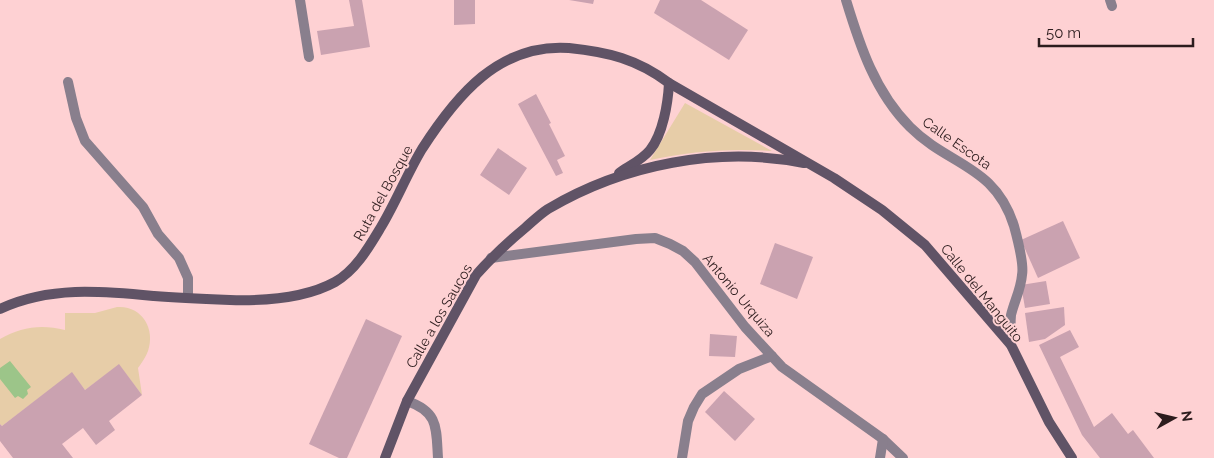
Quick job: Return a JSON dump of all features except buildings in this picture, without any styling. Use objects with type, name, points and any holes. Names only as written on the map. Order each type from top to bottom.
[{"type":"main road","name":"Ruta del Bosque","points":[[0,309],[11,304],[54,293],[77,291],[248,301],[310,292],[334,282],[349,273],[375,237],[422,150],[462,94],[495,67],[515,57],[545,48],[607,52],[638,64],[834,178]]},
{"type":"main road","points":[[610,178],[650,150],[655,142],[665,113],[670,83]]},
{"type":"main road","name":"Calle a los Saucos","points":[[385,458],[407,401],[476,275],[491,258],[547,210],[610,178],[681,162],[715,158],[745,157],[803,163],[834,178]]},
{"type":"main road","name":"Calle del Manguito","points":[[834,178],[882,210],[925,245],[1011,346],[1049,422],[1072,458]]},
{"type":"street","points":[[300,0],[309,57]]},
{"type":"street","name":"Calle Escota","points":[[846,0],[875,80],[898,113],[926,140],[972,168],[983,177],[1001,198],[1009,212],[1018,242],[1023,274],[1011,316],[1011,346]]},
{"type":"street","points":[[68,82],[76,118],[85,141],[143,207],[158,234],[179,258],[188,278],[188,298]]},
{"type":"street","name":"Antonio Urquiza","points":[[491,258],[655,238],[670,244],[683,251],[695,262],[745,327],[782,367],[883,439],[903,458]]},
{"type":"street","points":[[682,458],[688,421],[702,394],[739,369],[772,356]]},
{"type":"street","points":[[407,401],[421,406],[430,416],[436,427],[438,458]]},
{"type":"street","points":[[880,458],[883,439]]},
{"type":"shaded area","points":[[685,103],[772,151],[711,151],[650,160]]},
{"type":"shaded area","points":[[117,307],[126,307],[133,310],[139,314],[148,326],[150,342],[148,351],[138,368],[142,395],[119,365],[85,390],[72,373],[2,426],[0,424],[0,339],[23,329],[48,327],[65,330],[65,313],[95,313]]},
{"type":"shaded area","points":[[10,361],[31,387],[27,390],[28,394],[23,399],[18,396],[15,398],[0,379],[0,368]]}]
